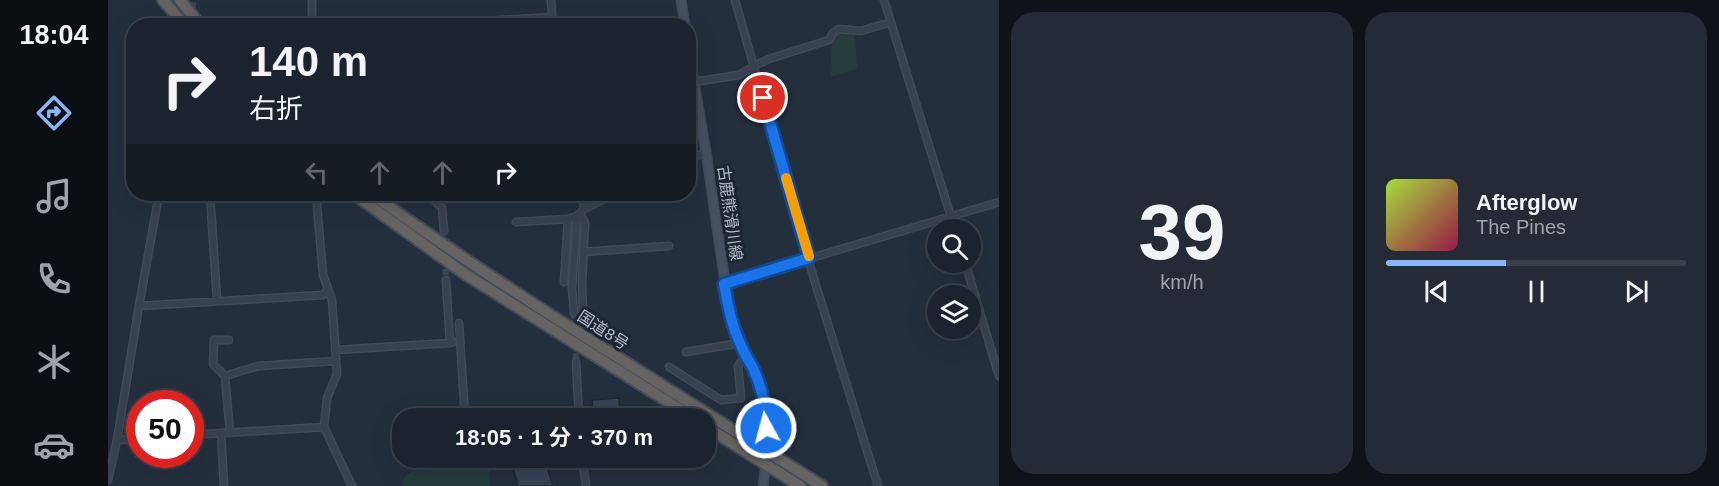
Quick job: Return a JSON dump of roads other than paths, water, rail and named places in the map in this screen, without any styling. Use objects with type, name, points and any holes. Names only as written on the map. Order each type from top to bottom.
[{"type":"highway","points":[[163,0],[179,18]]},
{"type":"highway","points":[[180,0],[195,18]]},
{"type":"highway","name":"国道8号","points":[[364,201],[465,274],[678,408]]},
{"type":"highway","name":"国道8号","points":[[381,201],[417,228],[489,275],[822,486]]},
{"type":"highway","points":[[716,433],[800,486]]},
{"type":"main road","points":[[681,0],[684,18]]},
{"type":"main road","name":"古鹿熊滑川線","points":[[696,94],[730,317],[740,344],[753,368],[766,414],[766,464],[763,486]]},
{"type":"street","points":[[312,0],[312,18]]},
{"type":"street","points":[[535,18],[552,17],[551,0]]},
{"type":"street","points":[[735,0],[838,360],[879,486]]},
{"type":"street","points":[[884,0],[952,219]]},
{"type":"street","points":[[696,82],[739,75],[769,59],[829,40],[839,29],[861,31],[891,22]]},
{"type":"street","points":[[696,156],[706,152]]},
{"type":"street","points":[[108,480],[111,453],[117,440],[158,201]]},
{"type":"street","points":[[210,201],[217,300]]},
{"type":"street","points":[[317,201],[322,275],[332,300],[337,374],[327,398],[324,427],[352,486]]},
{"type":"street","points":[[435,201],[442,208],[444,231]]},
{"type":"street","points":[[574,313],[572,288],[581,201]]},
{"type":"street","points":[[516,222],[568,219],[601,201]]},
{"type":"street","points":[[724,284],[999,202]]},
{"type":"street","points":[[580,213],[585,223],[582,284],[584,312]]},
{"type":"street","points":[[564,282],[568,219]]},
{"type":"street","points":[[583,252],[669,246]]},
{"type":"street","points":[[968,273],[999,376]]},
{"type":"street","points":[[446,280],[450,343]]},
{"type":"street","points":[[139,306],[323,295],[327,291]]},
{"type":"street","points":[[459,323],[464,408]]},
{"type":"street","points":[[229,340],[214,340],[213,364],[225,376],[230,433]]},
{"type":"street","points":[[335,350],[459,342]]},
{"type":"street","points":[[686,352],[740,344]]},
{"type":"street","points":[[669,367],[721,400],[741,398],[738,366],[746,356]]},
{"type":"street","points":[[225,376],[258,366],[336,361]]},
{"type":"street","points":[[576,362],[578,408]]},
{"type":"street","points":[[204,434],[324,427]]},
{"type":"street","points":[[220,433],[224,486]]},
{"type":"street","points":[[117,440],[126,440]]},
{"type":"street","points":[[583,468],[586,486]]},
{"type":"tunnel","points":[[191,18],[194,0]]},
{"type":"tunnel","points":[[445,260],[446,280]]},
{"type":"tunnel","points":[[574,313],[575,331]]},
{"type":"tunnel","points":[[575,344],[576,362]]}]
